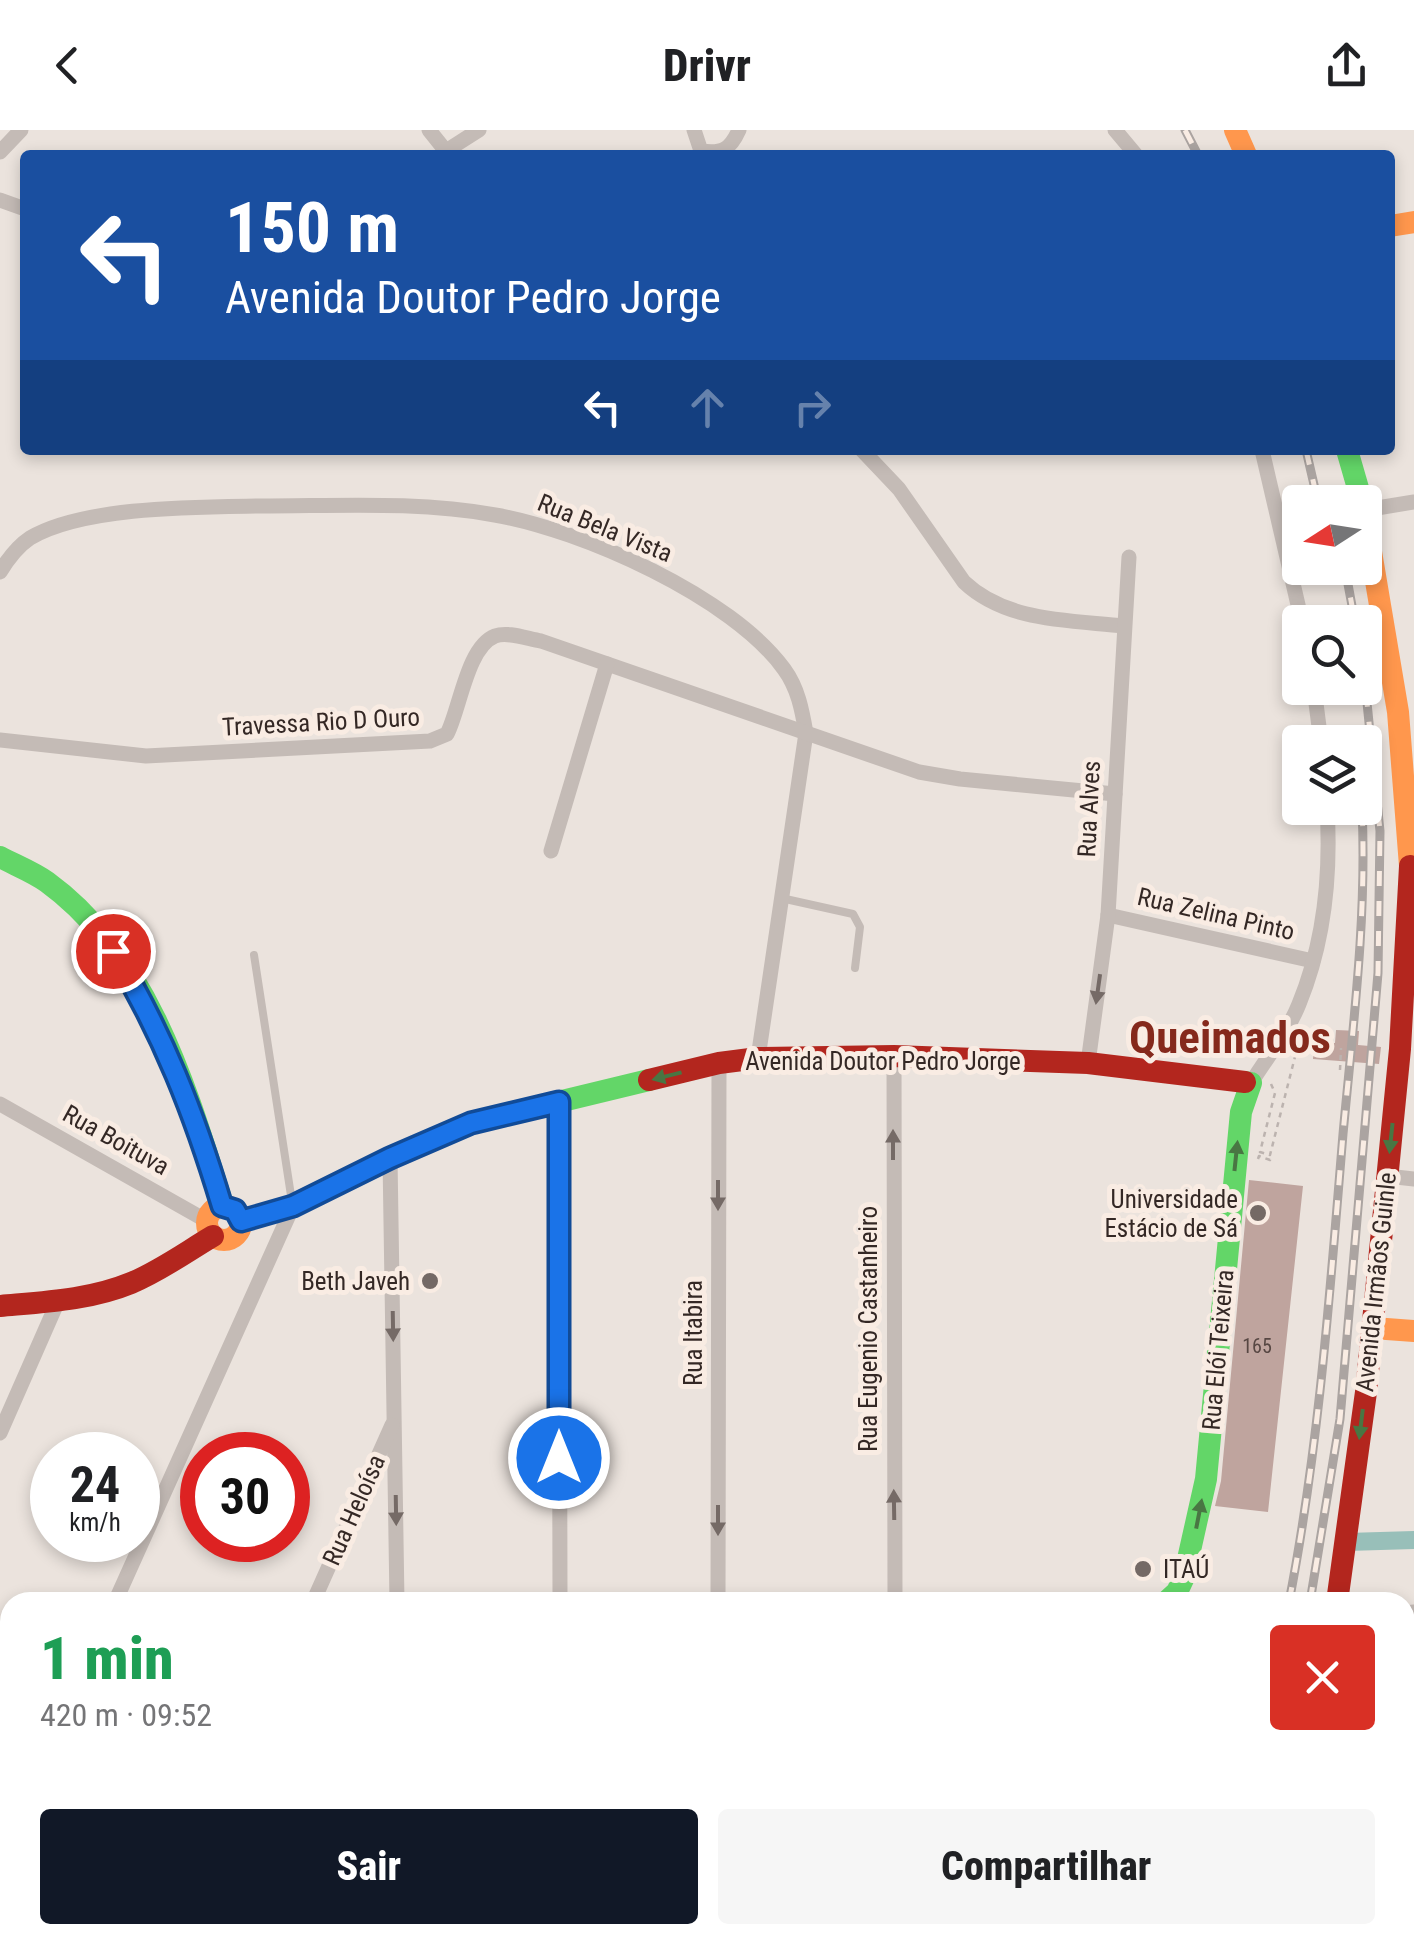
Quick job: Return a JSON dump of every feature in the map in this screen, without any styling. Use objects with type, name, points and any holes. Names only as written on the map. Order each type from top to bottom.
[{"type":"main road","points":[[1348,455],[1357,485]]},
{"type":"main road","name":"Avenida Irmãos Guinle","points":[[1338,1592],[1373,1328],[1412,901],[1411,832],[1395,680],[1378,585]]},
{"type":"main road","points":[[0,857],[48,881],[82,910],[142,999],[177,1071],[214,1221]]},
{"type":"main road","name":"Avenida Doutor Pedro Jorge","points":[[0,1306],[80,1298],[132,1282],[214,1221],[219,1239],[232,1238],[241,1221],[293,1206],[471,1123],[719,1063],[758,1058],[894,1056],[1088,1063],[1251,1083]]},
{"type":"main road","name":"Rua Elói Teixeira","points":[[1176,1592],[1184,1577],[1206,1479],[1236,1149],[1251,1083]]},
{"type":"main road","points":[[1373,1328],[1414,1332]]},
{"type":"street","points":[[0,152],[21,130]]},
{"type":"street","points":[[429,130],[445,150]]},
{"type":"street","points":[[451,150],[479,130]]},
{"type":"street","points":[[724,150],[734,142],[739,130]]},
{"type":"street","points":[[1115,130],[1132,150]]},
{"type":"street","points":[[867,455],[899,489],[976,594],[1008,610],[1124,626]]},
{"type":"street","points":[[1263,455],[1298,605]]},
{"type":"street","points":[[1382,509],[1414,502]]},
{"type":"street","name":"Rua Bela Vista","points":[[0,572],[17,549],[49,530],[80,520],[200,507],[391,506],[493,514],[564,533],[631,559],[684,588],[752,634],[785,670],[796,690],[806,733],[758,1058]]},
{"type":"street","name":"Rua Alves","points":[[1088,1063],[1108,916],[1129,557]]},
{"type":"street","name":"Travessa Rio D Ouro","points":[[0,740],[146,756],[413,743],[441,738],[447,734],[474,659],[496,635],[541,642],[898,766],[939,776],[1115,794]]},
{"type":"street","points":[[551,851],[607,664]]},
{"type":"street","name":"Rua Elói Teixeira","points":[[1251,1083],[1291,1021],[1313,961],[1328,868],[1327,825]]},
{"type":"street","name":"Rua Zelina Pinto","points":[[1108,916],[1313,961]]},
{"type":"street","name":"Rua Eugenio Castanheiro","points":[[894,1056],[895,1592]]},
{"type":"street","name":"Rua Itabira","points":[[718,1592],[719,1063]]},
{"type":"street","points":[[559,1102],[560,1592]]},
{"type":"street","name":"Rua Boituva","points":[[0,1104],[214,1221]]},
{"type":"street","points":[[390,1158],[397,1592]]},
{"type":"street","points":[[1388,1176],[1414,1179]]},
{"type":"street","points":[[119,1592],[293,1206]]},
{"type":"street","points":[[0,1433],[58,1301]]},
{"type":"street","name":"Rua Heloísa","points":[[317,1592],[395,1417]]},
{"type":"lane","points":[[780,898],[853,914],[860,927],[855,968]]},
{"type":"lane","points":[[254,955],[293,1206]]},
{"type":"path","points":[[1258,1160],[1259,1156],[1270,1160],[1298,1045],[1306,1048]]},
{"type":"path","points":[[1340,1070],[1341,1050]]},
{"type":"path","points":[[1270,1155],[1260,1152],[1275,1093]]},
{"type":"building","name":"Queimados","points":[[1336,1030],[1359,1031],[1358,1045],[1381,1047],[1379,1064],[1313,1059],[1314,1042],[1335,1043]]},
{"type":"building","points":[[1249,1180],[1303,1186],[1268,1512],[1215,1506],[1221,1481]]},
{"type":"waterway","points":[[1347,1542],[1414,1540]]},
{"type":"railway","points":[[1185,130],[1195,150]]},
{"type":"railway","points":[[1307,455],[1314,485]]},
{"type":"railway","points":[[1348,585],[1352,605]]},
{"type":"railway","points":[[1312,1592],[1340,1419],[1378,973],[1380,831],[1367,705]]},
{"type":"railway","points":[[1291,1592],[1316,1427],[1328,1310],[1358,971],[1362,825]]},
{"type":"traffic: fast","points":[[1348,455],[1357,485]]},
{"type":"traffic: fast","points":[[0,857],[47,882],[82,912],[138,987],[178,1072],[223,1205]]},
{"type":"traffic: fast","points":[[241,1221],[293,1206],[471,1123],[649,1080]]},
{"type":"traffic: fast","points":[[1177,1592],[1184,1577],[1206,1479],[1241,1112],[1251,1083],[1245,1082]]},
{"type":"traffic: slow","points":[[1235,130],[1244,150]]},
{"type":"traffic: slow","points":[[1395,225],[1414,222]]},
{"type":"traffic: slow","points":[[1377,585],[1398,712],[1410,866]]},
{"type":"traffic: slow","points":[[224,1206],[236,1211],[241,1223],[236,1235],[224,1240],[212,1235],[207,1223],[212,1211],[224,1206]]},
{"type":"traffic: slow","points":[[1373,1328],[1414,1331]]},
{"type":"traffic: jam","points":[[1338,1592],[1366,1392],[1400,1049],[1410,866]]},
{"type":"traffic: jam","points":[[649,1080],[758,1058],[894,1056],[1088,1063],[1245,1082]]},
{"type":"traffic: jam","points":[[0,1306],[115,1289],[152,1273],[213,1236]]},
{"type":"place","name":"Universidade Estácio de Sá","points":[[1258,1213]]},
{"type":"place","name":"Beth Javeh","points":[[430,1281]]},
{"type":"place","name":"ITAÚ","points":[[1143,1569]]},
{"type":"district","name":"Queimados","points":[[1230,1037]]},
{"type":"route","points":[[113,951],[177,1071],[222,1206],[235,1210],[241,1221],[293,1206],[471,1123],[559,1102],[559,1458]]}]
